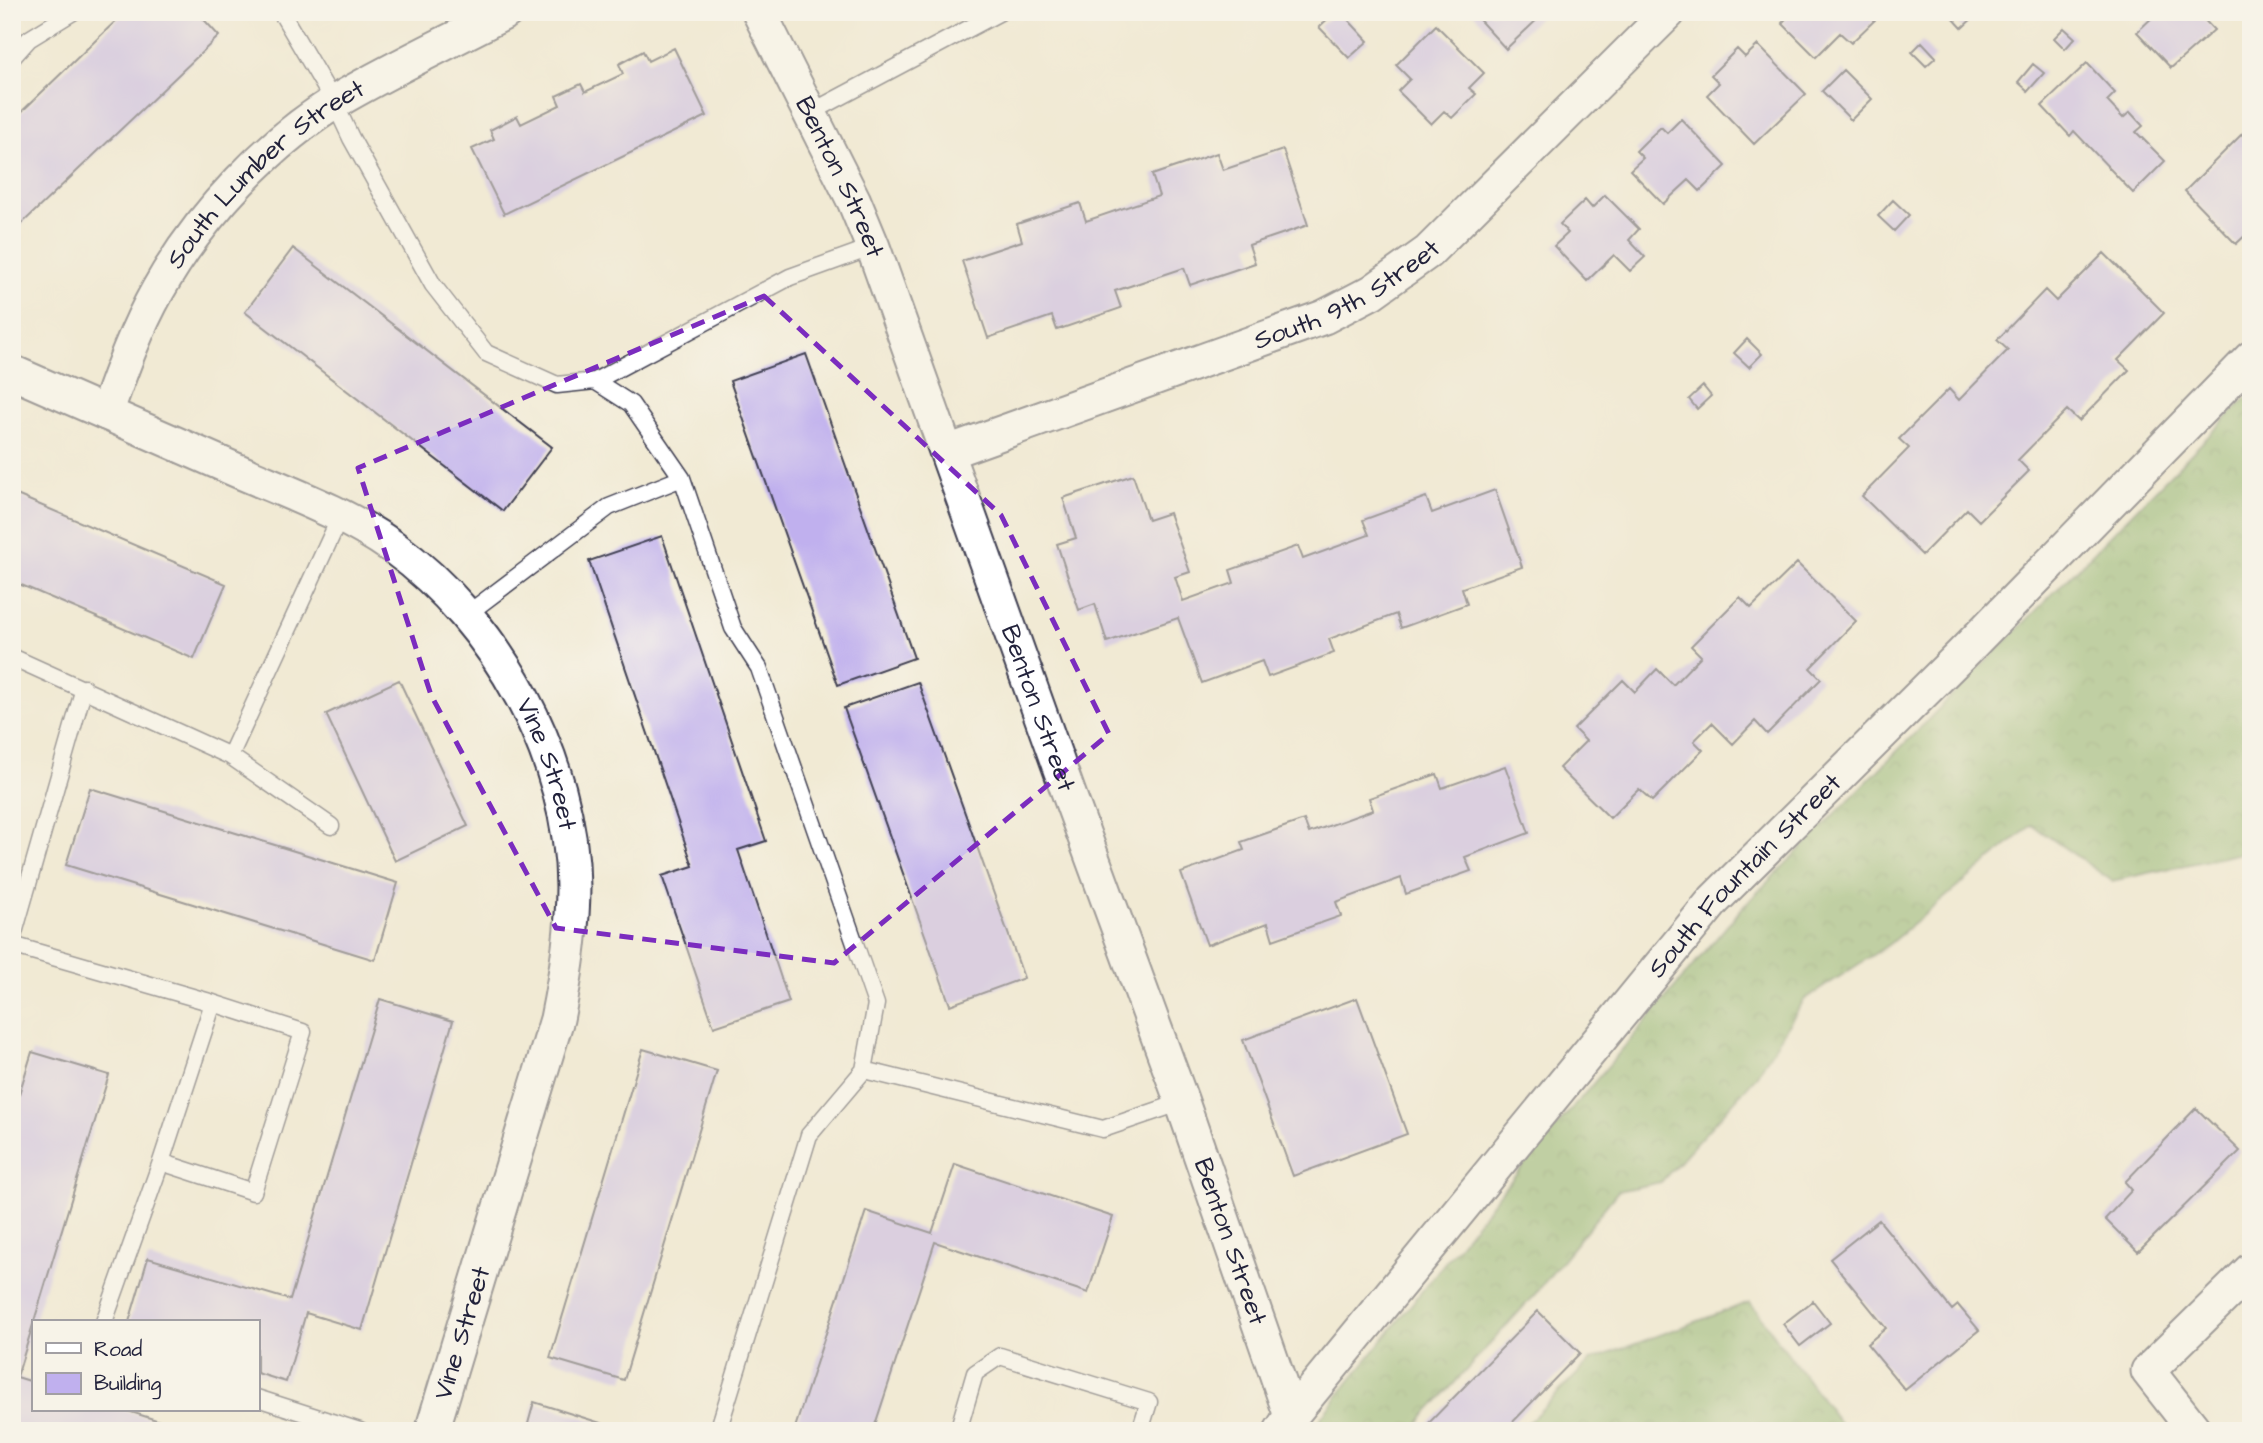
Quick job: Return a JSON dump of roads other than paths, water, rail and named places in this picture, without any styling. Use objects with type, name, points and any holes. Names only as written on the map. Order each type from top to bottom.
[{"type":"street","name":"South Lumber Street","points":[[106,413],[132,341],[159,289],[201,225],[253,168],[312,118],[506,12]]},
{"type":"street","name":"Benton Street","points":[[759,12],[854,201],[873,247],[1182,1102],[1286,1423]]},
{"type":"street","name":"South 9th Street","points":[[948,452],[1324,317],[1372,292],[1428,252],[1669,12]]},
{"type":"street","name":"South Fountain Street","points":[[1286,1423],[1714,900],[1970,645],[2251,358]]},
{"type":"street","name":"Vine Street","points":[[12,372],[341,516],[393,548],[440,587],[466,615],[515,683],[541,738],[560,796],[573,885],[570,960],[557,1018],[432,1431]]},
{"type":"street","points":[[2195,1431],[2148,1371],[2251,1270]]},
{"type":"lane","points":[[12,58],[29,39],[73,12]]},
{"type":"lane","points":[[281,12],[335,104],[433,285],[486,353],[557,385],[595,381],[790,277],[873,247]]},
{"type":"lane","points":[[810,113],[1000,12]]},
{"type":"lane","points":[[595,381],[631,404],[682,478],[733,628],[759,668],[876,1004],[864,1070],[809,1135],[718,1431]]},
{"type":"lane","points":[[466,615],[609,507],[682,478]]},
{"type":"lane","points":[[230,756],[341,516]]},
{"type":"lane","points":[[12,657],[230,756],[331,826]]},
{"type":"lane","points":[[84,688],[12,942],[303,1032],[253,1192],[161,1162]]},
{"type":"lane","points":[[105,1320],[214,1003]]},
{"type":"lane","points":[[864,1070],[1103,1129],[1182,1102]]},
{"type":"lane","points":[[958,1431],[975,1373],[1000,1356],[1149,1402],[1140,1431]]},
{"type":"lane","points":[[259,1399],[360,1431]]}]
